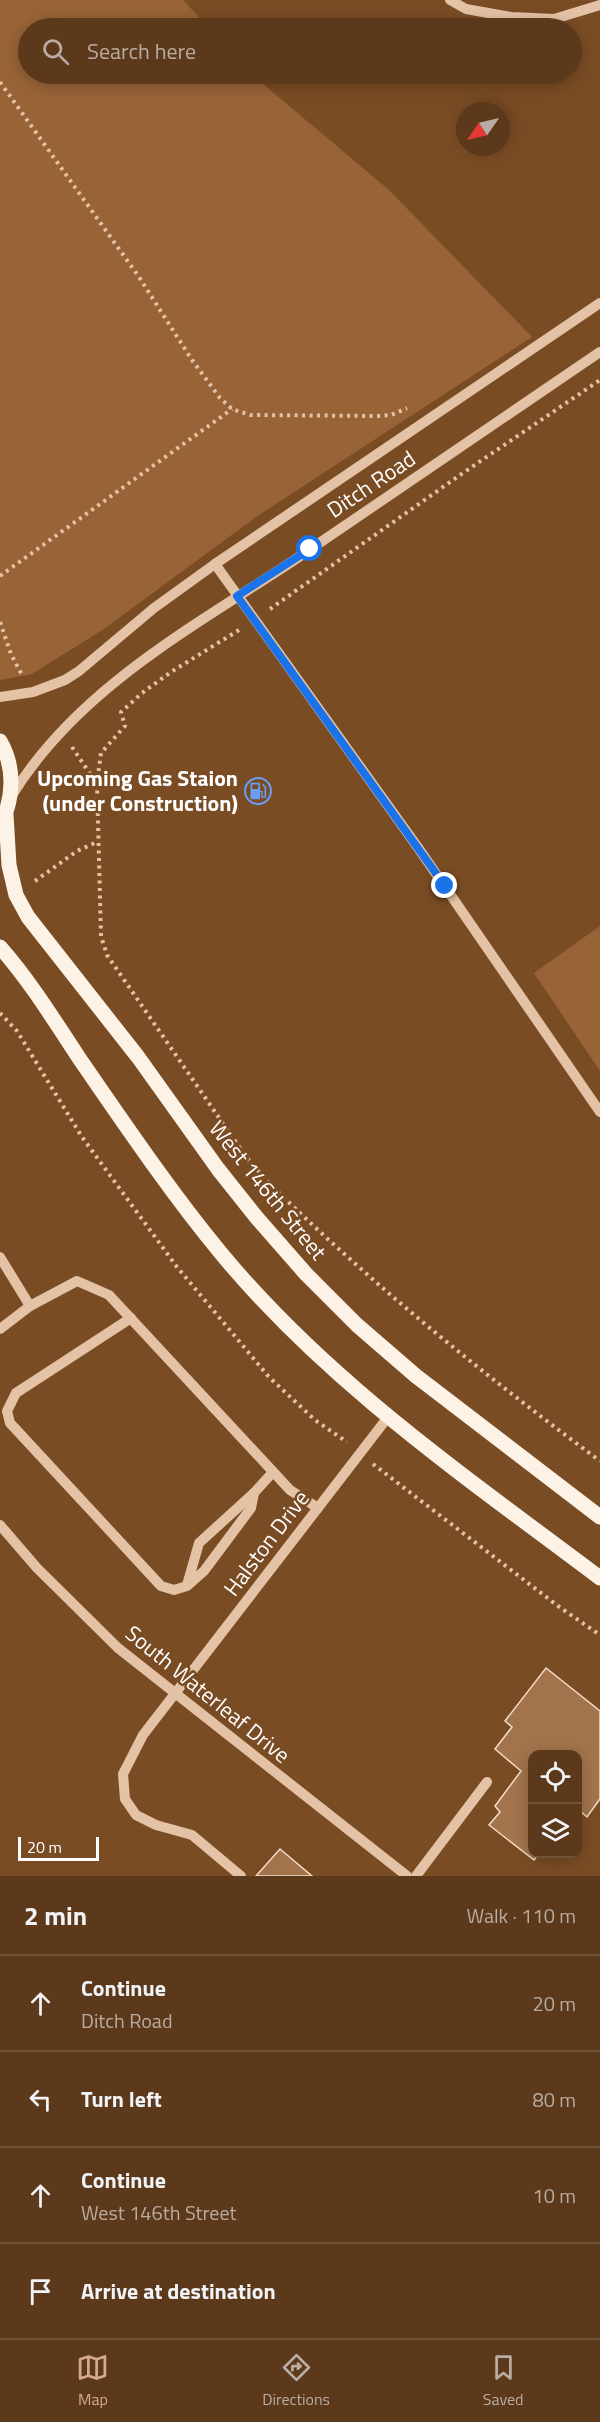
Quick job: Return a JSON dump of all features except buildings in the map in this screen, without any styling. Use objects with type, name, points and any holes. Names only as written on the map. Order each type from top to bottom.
[{"type":"main road","name":"West 146th Street","points":[[0,741],[11,771],[11,797],[3,821],[16,895],[28,917],[138,1056],[218,1169],[306,1274],[357,1325],[471,1420],[600,1517]]},
{"type":"main road","points":[[0,947],[38,997],[160,1173],[221,1252],[287,1326],[348,1384],[388,1418],[600,1578]]},
{"type":"street","points":[[450,0],[466,9],[511,17],[532,18]]},
{"type":"street","points":[[557,18],[600,5]]},
{"type":"street","name":"Ditch Road","points":[[0,697],[33,692],[65,680],[79,671],[154,608],[215,564],[600,303]]},
{"type":"street","name":"Ditch Road","points":[[11,797],[29,768],[61,730],[131,669],[600,352]]},
{"type":"street","points":[[215,564],[419,849],[600,1112]]},
{"type":"street","points":[[0,1257],[30,1306]]},
{"type":"street","points":[[0,1329],[30,1306],[77,1281],[109,1295],[290,1490],[318,1508]]},
{"type":"street","points":[[131,1318],[16,1393],[7,1411],[10,1423],[161,1586],[174,1590],[187,1587],[204,1571],[250,1508],[254,1493]]},
{"type":"street","name":"Halston Drive","points":[[241,1876],[192,1835],[156,1825],[136,1815],[124,1799],[123,1774],[143,1735],[388,1418]]},
{"type":"street","points":[[187,1587],[199,1543],[254,1493],[273,1472]]},
{"type":"street","name":"South Waterleaf Drive","points":[[0,1525],[37,1568],[118,1648],[407,1876]]},
{"type":"street","points":[[416,1876],[487,1782]]},
{"type":"path","points":[[0,82],[139,277],[192,360],[220,398],[232,409],[250,415],[377,416],[391,415],[411,407]]},
{"type":"path","points":[[600,380],[225,640],[171,672],[142,693],[120,712],[125,726],[101,753],[97,783],[100,936],[107,954],[246,1157],[294,1207],[433,1333],[495,1383],[600,1461]]},
{"type":"path","points":[[0,576],[232,409]]},
{"type":"path","points":[[0,622],[11,654],[33,692]]},
{"type":"path","points":[[61,730],[97,783]]},
{"type":"path","points":[[38,879],[77,851],[97,842]]},
{"type":"path","points":[[0,1013],[17,1031],[82,1137],[177,1267],[269,1377],[315,1420],[332,1430]]},
{"type":"path","points":[[388,1476],[558,1606],[600,1635]]},
{"type":"shaded area","points":[[0,0],[183,0],[200,18],[18,18],[18,84],[263,84],[388,189],[532,337],[256,517],[104,629],[32,674],[0,680]]},
{"type":"shaded area","points":[[600,926],[600,1071],[534,973]]},
{"type":"place","name":"Upcoming Gas Staion (under Construction)","points":[[258,791]]},
{"type":"route","points":[[310,549],[237,596],[445,886]]}]
